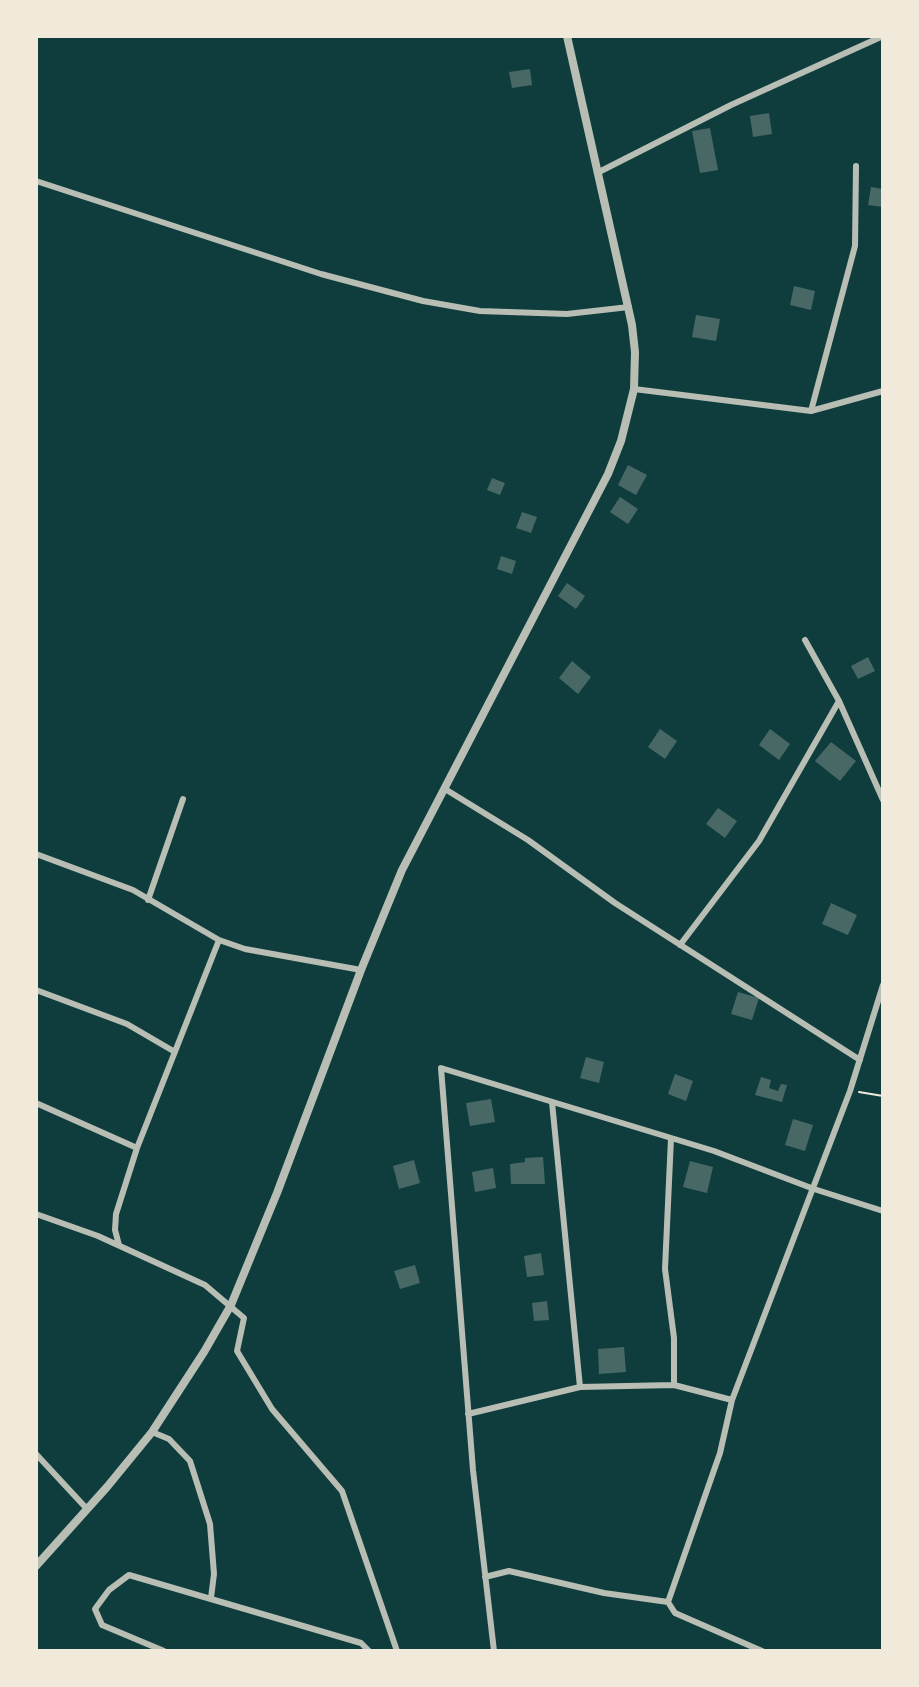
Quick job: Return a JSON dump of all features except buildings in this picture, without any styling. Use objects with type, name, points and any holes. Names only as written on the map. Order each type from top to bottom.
[{"type":"street","points":[[36,1566],[152,1432],[204,1352],[231,1305],[277,1193],[361,970],[402,870],[608,474],[621,441],[634,389],[635,352],[629,307],[567,36]]},
{"type":"street","points":[[597,173],[731,105],[883,36]]},
{"type":"street","points":[[810,411],[855,246],[856,166]]},
{"type":"street","points":[[36,181],[321,274],[423,301],[480,312],[567,314],[629,307]]},
{"type":"street","points":[[634,389],[810,411],[883,391]]},
{"type":"street","points":[[806,640],[839,701],[883,800]]},
{"type":"street","points":[[680,945],[759,841],[839,701]]},
{"type":"street","points":[[445,789],[528,840],[615,903],[860,1060]]},
{"type":"street","points":[[148,900],[183,799]]},
{"type":"street","points":[[36,854],[133,890],[219,940],[245,950],[361,970]]},
{"type":"street","points":[[119,1245],[115,1230],[116,1214],[137,1148],[219,940]]},
{"type":"street","points":[[668,1602],[720,1453],[732,1400],[850,1091],[883,985]]},
{"type":"street","points":[[36,990],[127,1024],[175,1052]]},
{"type":"street","points":[[494,1651],[468,1414],[441,1068],[714,1151],[814,1189],[883,1211]]},
{"type":"street","points":[[552,1102],[580,1387]]},
{"type":"street","points":[[36,1103],[137,1148]]},
{"type":"street","points":[[671,1138],[665,1269],[674,1338],[674,1385]]},
{"type":"street","points":[[36,1214],[119,1245],[205,1285],[244,1318],[237,1351],[272,1409],[342,1491],[396,1651]]},
{"type":"street","points":[[468,1414],[580,1387],[674,1385],[732,1400]]},
{"type":"street","points":[[152,1432],[169,1439],[190,1461],[210,1524],[214,1574],[211,1598]]},
{"type":"street","points":[[36,1454],[87,1509]]},
{"type":"street","points":[[485,1577],[509,1571],[604,1593],[668,1602],[675,1612],[762,1651]]},
{"type":"street","points":[[164,1651],[102,1625],[95,1609],[109,1590],[129,1575],[361,1643],[369,1651]]},
{"type":"path","points":[[850,1091],[883,1096]]}]
